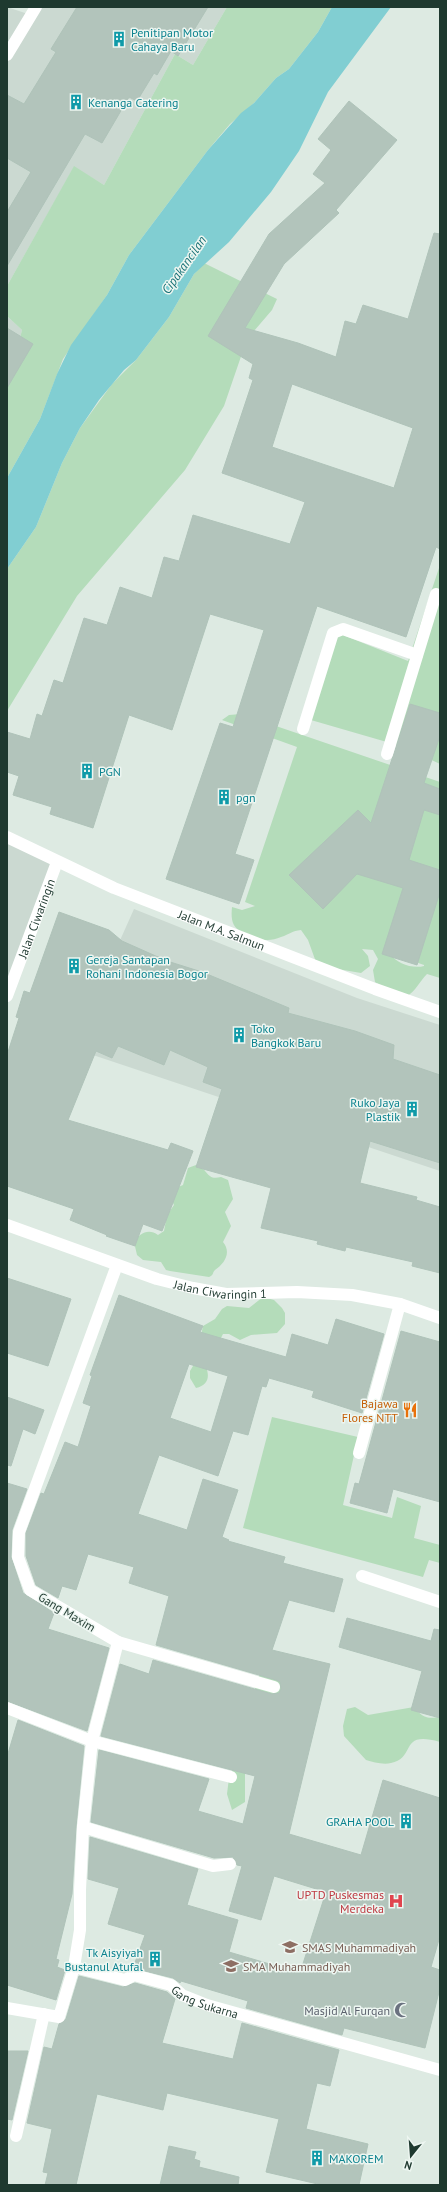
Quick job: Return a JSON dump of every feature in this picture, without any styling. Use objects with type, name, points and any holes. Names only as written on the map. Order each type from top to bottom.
[{"type":"street","points":[[7,55],[36,7]]},
{"type":"street","points":[[387,754],[436,594]]},
{"type":"street","points":[[303,729],[333,633],[337,630],[343,629],[417,655]]},
{"type":"street","name":"Jalan M.A. Salmun","points":[[7,836],[57,862],[122,891],[374,989],[440,1012]]},
{"type":"street","name":"Jalan Ciwaringin","points":[[7,996],[57,862]]},
{"type":"street","name":"Jalan Ciwaringin 1","points":[[7,1225],[157,1279],[226,1294],[297,1292],[352,1294],[400,1304],[440,1318]]},
{"type":"street","name":"Gang Maxim","points":[[117,1265],[19,1532],[18,1557],[30,1590],[118,1642],[274,1687]]},
{"type":"street","points":[[359,1453],[400,1304]]},
{"type":"street","points":[[362,1576],[440,1602]]},
{"type":"street","points":[[7,2008],[56,2017],[61,2014],[74,1967],[80,1930],[83,1827],[92,1741],[118,1642]]},
{"type":"street","points":[[7,1708],[92,1741],[231,1777]]},
{"type":"street","points":[[83,1827],[213,1866],[230,1864]]},
{"type":"street","name":"Gang Sukarna","points":[[74,1967],[125,1980],[134,1975],[141,1976],[171,1985],[182,1995],[207,2005],[440,2070]]},
{"type":"street","points":[[16,2136],[44,2014]]},
{"type":"shaded area","points":[[7,7],[31,15],[36,7],[227,7],[193,65],[175,54],[104,185],[74,167],[7,286]]},
{"type":"shaded area","points":[[7,316],[22,330],[7,390]]},
{"type":"shaded area","points":[[7,836],[57,862],[7,997]]},
{"type":"shaded area","points":[[134,909],[357,998],[440,1025],[440,1171],[72,1048]]},
{"type":"green space","points":[[227,7],[332,7],[318,32],[289,69],[276,78],[254,103],[230,124],[208,150],[129,255],[107,295],[63,359],[40,419],[7,478],[7,390],[22,330],[7,316],[7,286],[74,166],[104,185],[175,54],[193,65]]},
{"type":"green space","points":[[204,263],[277,299],[272,310],[247,339],[224,406],[185,470],[77,596],[7,711],[7,569],[36,527],[62,463],[80,428],[112,384],[136,360],[169,317],[194,274]]},
{"type":"green space","points":[[440,565],[440,764],[404,747],[304,718],[338,633],[408,661]]},
{"type":"green space","points":[[241,714],[440,782],[440,978],[427,974],[406,997],[395,995],[375,982],[373,970],[378,959],[373,950],[362,949],[368,956],[370,966],[361,973],[326,967],[316,962],[308,940],[301,930],[276,939],[262,940],[243,933],[236,928],[232,918],[232,907],[242,910],[255,906],[245,902],[297,747],[222,720],[229,715]],"holes":[[[390,953],[424,965],[420,967],[405,965],[396,960]]]},
{"type":"green space","points":[[196,1165],[210,1176],[216,1178],[221,1177],[228,1180],[233,1199],[225,1212],[231,1226],[223,1242],[227,1250],[226,1258],[209,1277],[166,1270],[161,1262],[143,1260],[137,1255],[134,1242],[144,1232],[151,1232],[158,1235],[164,1231],[167,1215],[174,1205],[172,1201],[176,1188],[183,1185],[188,1168]]},
{"type":"green space","points":[[263,1297],[274,1300],[282,1308],[285,1313],[285,1324],[277,1333],[251,1335],[240,1340],[229,1334],[223,1334],[206,1367],[208,1374],[207,1380],[203,1385],[196,1388],[190,1378],[190,1371],[196,1361],[203,1326],[215,1319],[222,1309],[227,1306],[249,1308]]},
{"type":"green space","points":[[272,1417],[358,1437],[343,1505],[392,1518],[397,1497],[421,1506],[414,1538],[440,1545],[440,1563],[429,1560],[423,1577],[243,1528]]},
{"type":"green space","points":[[260,1673],[287,1673],[284,1713],[245,1773],[245,1802],[232,1810],[227,1794],[229,1778],[258,1704],[255,1688]]},
{"type":"green space","points":[[355,1707],[368,1715],[414,1707],[426,1717],[440,1717],[440,1742],[427,1739],[413,1742],[404,1756],[399,1760],[388,1764],[366,1760],[344,1736],[343,1726],[347,1709]]},
{"type":"water","name":"Cipakancilan","points":[[332,7],[391,7],[328,92],[299,151],[271,192],[229,242],[194,274],[169,317],[136,360],[124,370],[99,400],[80,428],[62,463],[36,527],[7,569],[7,478],[40,419],[57,374],[71,345],[107,295],[129,255],[208,150],[241,113],[254,103],[276,78],[289,69],[318,32]]},
{"type":"building","points":[[77,7],[208,7],[178,56],[171,51],[157,75],[154,73],[137,101],[129,97],[102,143],[85,134],[7,266],[7,212],[31,172],[7,158],[7,95],[24,104],[56,52],[51,49]]},
{"type":"building","points":[[349,101],[397,140],[336,210],[339,213],[284,264],[245,328],[298,343],[336,357],[345,321],[356,324],[363,305],[408,319],[434,233],[440,234],[440,549],[436,547],[406,637],[317,606],[235,854],[254,860],[239,904],[166,879],[220,723],[233,727],[264,630],[210,614],[172,730],[129,715],[93,828],[50,814],[52,807],[13,795],[19,776],[7,772],[7,732],[30,739],[37,714],[42,716],[54,680],[63,683],[84,618],[107,625],[120,587],[152,598],[164,557],[179,561],[193,515],[290,544],[305,502],[222,473],[253,380],[249,378],[253,364],[208,336],[269,234],[325,183],[313,174],[331,150],[318,139]],"holes":[[[292,384],[413,428],[394,488],[272,447]]]},
{"type":"building","points":[[7,328],[33,344],[7,388]]},
{"type":"building","points":[[410,704],[440,713],[440,736],[424,783],[440,789],[440,815],[424,810],[409,860],[440,870],[440,892],[417,965],[382,954],[403,888],[357,874],[323,909],[289,875],[358,810],[371,823]]},
{"type":"building","points":[[59,912],[109,930],[122,941],[167,961],[202,972],[289,1008],[288,1013],[355,1031],[394,1045],[393,1059],[440,1075],[440,1163],[370,1141],[360,1183],[417,1197],[416,1200],[440,1207],[440,1273],[412,1266],[413,1262],[346,1247],[345,1251],[317,1244],[318,1241],[261,1228],[271,1188],[196,1167],[222,1089],[203,1082],[208,1067],[170,1050],[164,1065],[118,1046],[112,1058],[96,1051],[68,1120],[168,1150],[171,1143],[193,1151],[162,1231],[143,1224],[135,1246],[106,1236],[107,1235],[70,1220],[74,1209],[7,1186],[7,1055],[19,1018],[16,1017],[24,991],[30,993]]},
{"type":"building","points":[[7,1278],[71,1299],[48,1366],[7,1353]]},
{"type":"building","points":[[119,1295],[203,1326],[200,1332],[286,1357],[292,1334],[328,1345],[336,1319],[384,1334],[362,1413],[312,1397],[314,1391],[269,1378],[266,1387],[262,1386],[248,1435],[233,1431],[218,1476],[159,1455],[138,1514],[187,1530],[203,1479],[238,1490],[222,1537],[229,1540],[228,1541],[285,1557],[283,1563],[343,1579],[334,1612],[289,1600],[272,1650],[330,1664],[289,1834],[361,1855],[383,1780],[440,1798],[440,1936],[431,1967],[440,1970],[440,1988],[425,2048],[344,2028],[342,2035],[246,2008],[248,2001],[181,1981],[180,1983],[173,1978],[133,1968],[145,1935],[108,1924],[119,1888],[88,1879],[90,1837],[198,1869],[187,1905],[238,1920],[229,1952],[300,1973],[326,1892],[274,1876],[261,1920],[229,1911],[242,1866],[237,1865],[233,1857],[214,1858],[91,1822],[99,1750],[209,1779],[198,1811],[243,1824],[255,1776],[101,1736],[120,1664],[149,1674],[153,1660],[272,1694],[279,1693],[281,1689],[280,1682],[276,1680],[156,1645],[169,1596],[129,1583],[134,1567],[88,1554],[76,1590],[62,1586],[58,1598],[36,1585],[26,1556],[26,1533],[41,1493],[44,1494],[65,1442],[78,1447],[91,1406],[83,1403],[92,1376],[90,1375]],"holes":[[[189,1364],[228,1376],[211,1432],[170,1418]]]},
{"type":"building","name":"Bajawa Flores NTT","points":[[401,1331],[440,1342],[440,1502],[393,1489],[387,1513],[350,1503],[355,1483],[359,1484]]},
{"type":"building","points":[[7,1397],[44,1410],[35,1434],[23,1429],[11,1466],[7,1465]]},
{"type":"building","points":[[7,1483],[27,1489],[12,1530],[11,1557],[23,1593],[54,1613],[48,1629],[109,1648],[87,1731],[7,1701]]},
{"type":"building","points":[[347,1618],[431,1641],[434,1629],[440,1630],[440,1718],[411,1710],[422,1671],[339,1647]]},
{"type":"building","points":[[18,1720],[84,1746],[76,1827],[72,1894],[56,1959],[59,1960],[57,1967],[65,1970],[56,2000],[7,1985],[7,1757]]},
{"type":"building","points":[[79,1976],[123,1987],[135,1983],[167,1992],[175,1999],[162,2043],[233,2059],[242,2023],[339,2050],[330,2086],[317,2083],[306,2129],[368,2144],[359,2185],[322,2185],[266,2172],[279,2119],[167,2093],[163,2110],[97,2094],[76,2185],[45,2185],[48,2173],[43,2172],[52,2129],[27,2123],[44,2047],[52,2049],[59,2024],[66,2019]]},
{"type":"building","points":[[7,2051],[28,2051],[12,2120],[7,2119]]},
{"type":"building","points":[[169,2146],[196,2152],[194,2159],[200,2161],[199,2167],[239,2177],[238,2185],[160,2185]]},
{"type":"place","name":"Penitipan Motor Cahaya Baru","points":[[119,39]]},
{"type":"place","name":"Kenanga Catering","points":[[76,102]]},
{"type":"place","name":"PGN","points":[[87,771]]},
{"type":"place","name":"pgn","points":[[224,797]]},
{"type":"place","name":"Gereja Santapan Rohani Indonesia Bogor","points":[[74,966]]},
{"type":"place","name":"Toko Bangkok Baru","points":[[239,1035]]},
{"type":"place","name":"Ruko Jaya Plastik","points":[[412,1109]]},
{"type":"place","name":"Bajawa Flores NTT","points":[[410,1410]]},
{"type":"place","name":"GRAHA POOL","points":[[406,1821]]},
{"type":"place","name":"UPTD Puskesmas Merdeka","points":[[396,1901]]},
{"type":"place","name":"SMAS Muhammadiyah","points":[[290,1947]]},
{"type":"place","name":"Tk Aisyiyah Bustanul Atufal","points":[[155,1959]]},
{"type":"place","name":"SMA Muhammadiyah","points":[[231,1966]]},
{"type":"place","name":"Masjid Al Furqan","points":[[402,2010]]},
{"type":"place","name":"MAKOREM","points":[[317,2158]]}]
